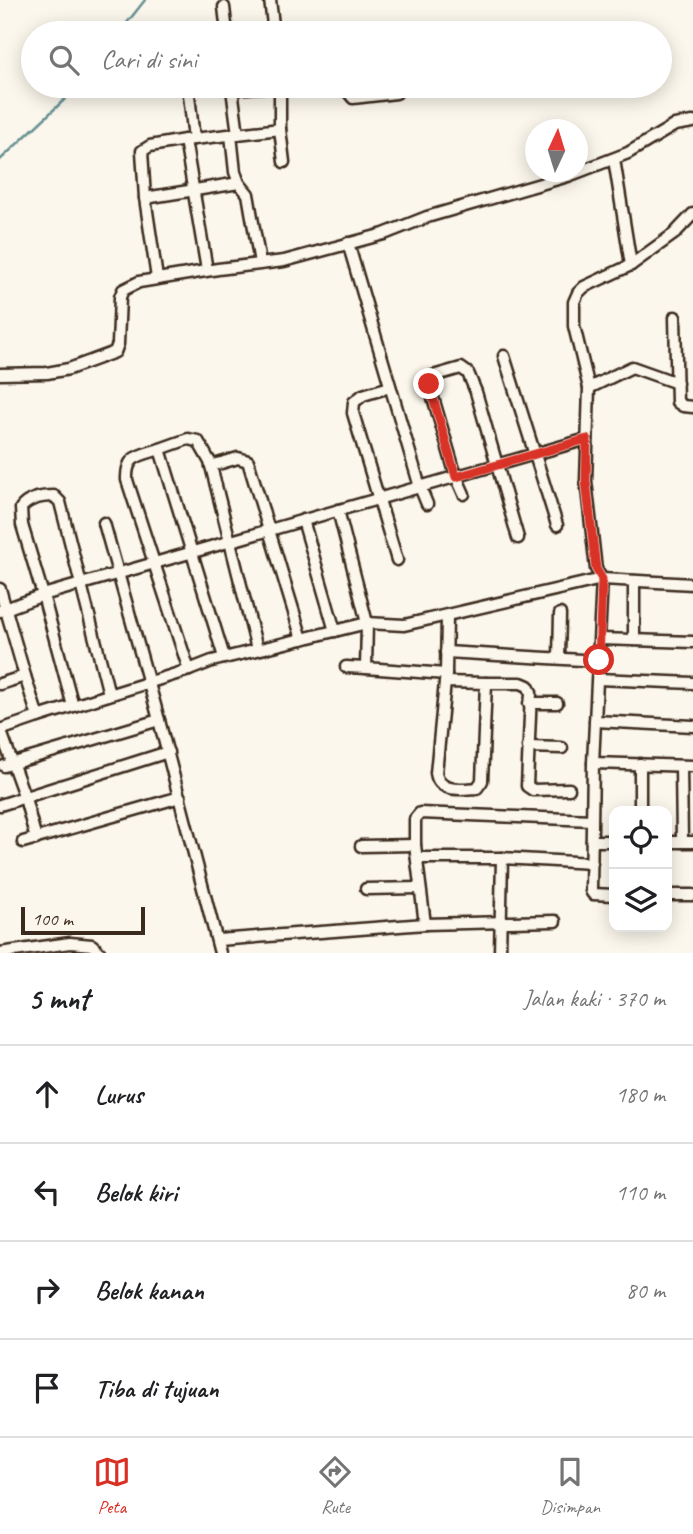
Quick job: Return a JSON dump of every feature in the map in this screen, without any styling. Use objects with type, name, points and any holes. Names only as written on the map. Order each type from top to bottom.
[{"type":"street","points":[[270,0],[273,21]]},
{"type":"street","points":[[224,7],[226,21]]},
{"type":"street","points":[[188,98],[190,139],[207,270]]},
{"type":"street","points":[[233,98],[235,172],[239,183],[248,194],[260,263]]},
{"type":"street","points":[[279,98],[284,162]]},
{"type":"street","points":[[0,374],[47,373],[115,352],[118,344],[121,293],[139,282],[207,270],[284,261],[348,243],[568,176],[636,149],[675,125],[693,122]]},
{"type":"street","points":[[157,278],[145,198],[142,151],[150,146],[190,139],[280,129]]},
{"type":"street","points":[[614,159],[631,265]]},
{"type":"street","points":[[145,198],[239,183]]},
{"type":"street","points":[[609,895],[593,894],[591,891],[593,762],[602,579],[596,569],[586,481],[589,388],[574,326],[574,302],[584,287],[631,265],[674,234],[693,214]]},
{"type":"street","points":[[348,243],[427,503]]},
{"type":"street","points":[[675,317],[677,402],[693,407]]},
{"type":"street","points":[[504,356],[557,525]]},
{"type":"street","points":[[589,388],[632,367],[677,383]]},
{"type":"street","points":[[464,494],[456,477],[429,384],[433,376],[461,368],[468,373],[498,464],[518,538]]},
{"type":"street","points":[[390,387],[363,395],[354,402],[353,413],[397,560]]},
{"type":"street","points":[[189,670],[127,480],[126,468],[130,460],[188,439],[198,441],[203,447],[211,467],[257,649]]},
{"type":"street","points":[[3,610],[117,573],[587,439]]},
{"type":"street","points":[[160,449],[224,657]]},
{"type":"street","points":[[211,467],[238,458],[248,461],[302,639]]},
{"type":"street","points":[[73,706],[22,525],[21,508],[26,502],[54,496],[60,502],[109,694]]},
{"type":"street","points":[[338,510],[367,623],[366,668]]},
{"type":"street","points":[[303,520],[335,631]]},
{"type":"street","points":[[103,523],[180,797],[220,953]]},
{"type":"street","points":[[36,839],[25,798],[8,765],[0,730],[148,684],[224,657],[367,623],[404,625],[447,617],[602,579],[693,584]]},
{"type":"street","points":[[634,581],[634,640]]},
{"type":"street","points":[[0,589],[3,610],[38,717]]},
{"type":"street","points":[[559,658],[560,614]]},
{"type":"street","points":[[447,617],[445,678],[436,773],[437,782],[442,786],[477,788],[482,781],[486,684]]},
{"type":"street","points":[[601,639],[693,642]]},
{"type":"street","points":[[446,652],[599,660]]},
{"type":"street","points":[[346,667],[486,684],[521,683],[528,686],[531,692],[527,786],[533,790],[569,789]]},
{"type":"street","points":[[0,684],[25,676]]},
{"type":"street","points":[[598,679],[693,683]]},
{"type":"street","points":[[529,703],[557,703]]},
{"type":"street","points":[[8,765],[159,720]]},
{"type":"street","points":[[595,721],[693,726]]},
{"type":"street","points":[[528,747],[562,748]]},
{"type":"street","points":[[0,805],[167,752]]},
{"type":"street","points":[[593,762],[693,766]]},
{"type":"street","points":[[640,765],[640,806]]},
{"type":"street","points":[[681,766],[682,842]]},
{"type":"street","points":[[23,842],[180,797]]},
{"type":"street","points":[[425,924],[415,845],[415,819],[421,813],[592,820]]},
{"type":"street","points":[[592,841],[609,841]]},
{"type":"street","points":[[672,842],[693,842]]},
{"type":"street","points":[[361,846],[415,845]]},
{"type":"street","points":[[417,858],[502,858],[592,863]]},
{"type":"street","points":[[500,953],[502,858]]},
{"type":"street","points":[[366,889],[420,888]]},
{"type":"street","points":[[672,895],[693,895]]},
{"type":"street","points":[[218,940],[425,924],[555,921]]},
{"type":"street","points":[[0,953],[71,943],[92,945],[100,953]]},
{"type":"waterway","points":[[128,21],[145,0]]},
{"type":"waterway","points":[[0,160],[66,98]]},
{"type":"route","points":[[429,384],[456,477],[587,439],[586,481],[596,569],[602,579],[599,660]]}]
